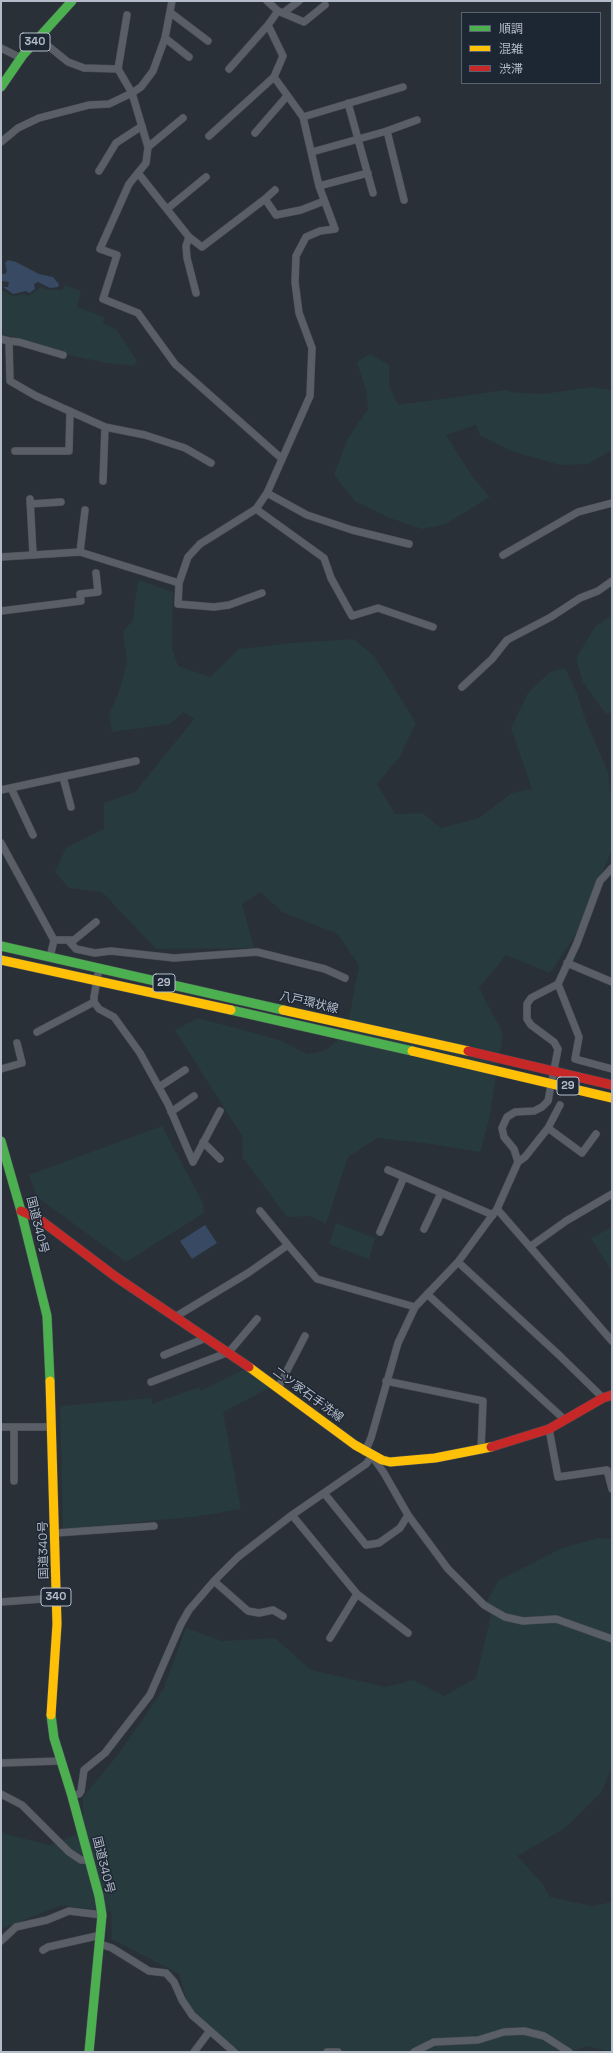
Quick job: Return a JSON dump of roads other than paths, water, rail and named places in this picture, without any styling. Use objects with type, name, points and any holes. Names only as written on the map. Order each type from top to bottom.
[{"type":"main road","name":"340","points":[[1,87],[21,58],[72,1]]},
{"type":"main road","name":"八戸環状線","points":[[1,946],[525,1064],[612,1086]]},
{"type":"main road","name":"八戸環状線","points":[[1,960],[96,982],[325,1030],[612,1098]]},
{"type":"main road","name":"国道340号","points":[[1,1141],[21,1211],[47,1316],[56,1533],[57,1624],[51,1716],[54,1738],[60,1762],[72,1796],[90,1860],[102,1915],[101,1940],[89,2052]]},
{"type":"main road","name":"二ツ家石手洗線","points":[[21,1211],[39,1219],[116,1277],[229,1352],[369,1454],[390,1462],[435,1458],[482,1450],[518,1441],[550,1429],[608,1396]]},
{"type":"street","points":[[1,142],[18,128],[39,118],[89,105],[109,104],[132,93],[147,81],[153,71],[165,38],[171,13],[172,1]]},
{"type":"street","points":[[267,1],[281,12],[304,22],[324,5]]},
{"type":"street","points":[[228,69],[281,12],[299,1]]},
{"type":"street","points":[[171,13],[208,41]]},
{"type":"street","points":[[128,15],[118,68],[132,93],[148,147],[146,163],[128,184],[118,204],[100,249],[117,255],[103,299],[138,313],[174,364],[281,458]]},
{"type":"street","points":[[209,136],[274,77],[283,56],[268,25]]},
{"type":"street","points":[[165,38],[189,57]]},
{"type":"street","points":[[47,46],[68,62],[84,68],[118,68]]},
{"type":"street","points":[[1,48],[21,58]]},
{"type":"street","points":[[262,593],[229,605],[214,607],[178,604],[179,583],[188,557],[200,544],[256,509],[267,493],[281,458],[310,396],[312,348],[300,313],[295,282],[296,256],[306,237],[320,231],[335,229],[319,186],[303,117],[274,77]]},
{"type":"street","points":[[303,117],[403,87]]},
{"type":"street","points":[[255,133],[287,96]]},
{"type":"street","points":[[348,103],[360,140],[373,192]]},
{"type":"street","points":[[148,147],[183,118]]},
{"type":"street","points":[[312,152],[360,140],[417,120]]},
{"type":"street","points":[[99,171],[116,143],[142,126]]},
{"type":"street","points":[[387,131],[404,200]]},
{"type":"street","points":[[138,173],[189,237],[202,248],[265,199],[274,190]]},
{"type":"street","points":[[319,186],[368,173]]},
{"type":"street","points":[[167,209],[206,177]]},
{"type":"street","points":[[265,199],[276,215],[301,210],[324,201]]},
{"type":"street","points":[[189,237],[186,246],[187,258],[196,293]]},
{"type":"street","points":[[64,355],[19,342],[5,340],[10,382],[106,427],[145,435],[185,448],[211,462]]},
{"type":"street","points":[[15,450],[69,451],[70,411]]},
{"type":"street","points":[[103,481],[106,427]]},
{"type":"street","points":[[267,493],[307,515],[352,530],[409,544]]},
{"type":"street","points":[[33,554],[30,502],[61,502]]},
{"type":"street","points":[[503,556],[578,512],[612,503]]},
{"type":"street","points":[[256,509],[324,558],[331,578],[352,616],[378,608],[432,627]]},
{"type":"street","points":[[80,552],[85,510]]},
{"type":"street","points":[[1,557],[80,552],[179,583]]},
{"type":"street","points":[[1,611],[81,601],[80,594],[98,592],[96,574]]},
{"type":"street","points":[[462,687],[492,659],[508,640],[551,617],[580,598],[598,591],[612,581]]},
{"type":"street","points":[[1,790],[136,761]]},
{"type":"street","points":[[63,777],[71,807]]},
{"type":"street","points":[[11,788],[33,835]]},
{"type":"street","points":[[1,843],[54,940],[50,957]]},
{"type":"street","points":[[518,1162],[514,1149],[504,1137],[502,1128],[507,1117],[515,1112],[534,1111],[542,1107],[548,1101],[553,1083],[558,1049],[554,1042],[531,1025],[527,1019],[527,1004],[531,998],[558,984],[600,881],[612,868]]},
{"type":"street","points":[[54,940],[68,940],[77,938],[96,922]]},
{"type":"street","points":[[68,940],[76,949],[96,953],[111,951],[174,958],[257,952],[325,969],[345,978]]},
{"type":"street","points":[[567,964],[612,982]]},
{"type":"street","points":[[99,968],[94,1002],[99,1009],[114,1017],[140,1053],[159,1087],[193,1162],[220,1111]]},
{"type":"street","points":[[558,984],[579,1037],[575,1059],[611,1067]]},
{"type":"street","points":[[37,1032],[94,1002]]},
{"type":"street","points":[[1,1069],[22,1062],[17,1043]]},
{"type":"street","points":[[159,1087],[185,1070]]},
{"type":"street","points":[[171,1112],[194,1096]]},
{"type":"street","points":[[72,1796],[79,1794],[81,1791],[84,1770],[105,1753],[150,1695],[181,1624],[190,1610],[214,1581],[230,1564],[292,1515],[366,1464],[371,1438],[386,1381],[398,1343],[415,1306],[458,1262],[495,1212],[518,1162],[525,1156],[548,1128],[560,1105]]},
{"type":"street","points":[[548,1128],[582,1153],[596,1134]]},
{"type":"street","points":[[203,1142],[220,1159]]},
{"type":"street","points":[[388,1170],[495,1212],[531,1246],[612,1341]]},
{"type":"street","points":[[380,1232],[404,1176]]},
{"type":"street","points":[[424,1229],[441,1192]]},
{"type":"street","points":[[531,1246],[566,1220],[612,1194]]},
{"type":"street","points":[[260,1211],[317,1279],[415,1306]]},
{"type":"street","points":[[175,1317],[248,1273],[288,1245]]},
{"type":"street","points":[[458,1262],[559,1355],[608,1396]]},
{"type":"street","points":[[427,1294],[565,1420]]},
{"type":"street","points":[[151,1382],[229,1352],[257,1319]]},
{"type":"street","points":[[278,1388],[304,1336]]},
{"type":"street","points":[[164,1355],[206,1338]]},
{"type":"street","points":[[386,1381],[483,1401],[482,1450]]},
{"type":"street","points":[[1,1427],[52,1427]]},
{"type":"street","points":[[14,1427],[14,1481]]},
{"type":"street","points":[[550,1429],[558,1478],[607,1470],[612,1489]]},
{"type":"street","points":[[369,1454],[384,1473],[408,1515],[448,1570],[484,1605],[505,1617],[523,1621],[556,1619],[612,1639]]},
{"type":"street","points":[[324,1493],[366,1545],[379,1543],[400,1528],[408,1515]]},
{"type":"street","points":[[292,1515],[357,1594],[408,1632]]},
{"type":"street","points":[[56,1533],[154,1526]]},
{"type":"street","points":[[214,1581],[248,1611],[259,1613],[272,1610],[283,1616]]},
{"type":"street","points":[[330,1638],[357,1594]]},
{"type":"street","points":[[1,1602],[56,1598]]},
{"type":"street","points":[[1,1763],[60,1762]]},
{"type":"street","points":[[1,1794],[22,1805],[70,1852],[81,1860],[90,1860]]},
{"type":"street","points":[[1,1941],[16,1928],[47,1920],[69,1911],[102,1915]]},
{"type":"street","points":[[43,1950],[48,1947],[101,1940],[149,1971],[166,1973],[174,1982],[182,2000],[192,2016],[234,2052]]},
{"type":"street","points":[[414,2052],[434,2042],[478,2040],[504,2032],[524,2031],[544,2036],[569,2052]]},
{"type":"street","points":[[194,2052],[209,2032]]},
{"type":"street","points":[[327,2052],[338,2052]]},
{"type":"water","points":[[8,260],[16,262],[39,274],[53,277],[59,284],[58,287],[50,288],[38,282],[34,284],[35,289],[29,293],[26,291],[13,294],[3,287],[8,287],[9,282],[1,281],[1,274],[5,274],[7,271],[5,263]]},
{"type":"water","points":[[205,1225],[217,1243],[192,1259],[180,1241]]}]
